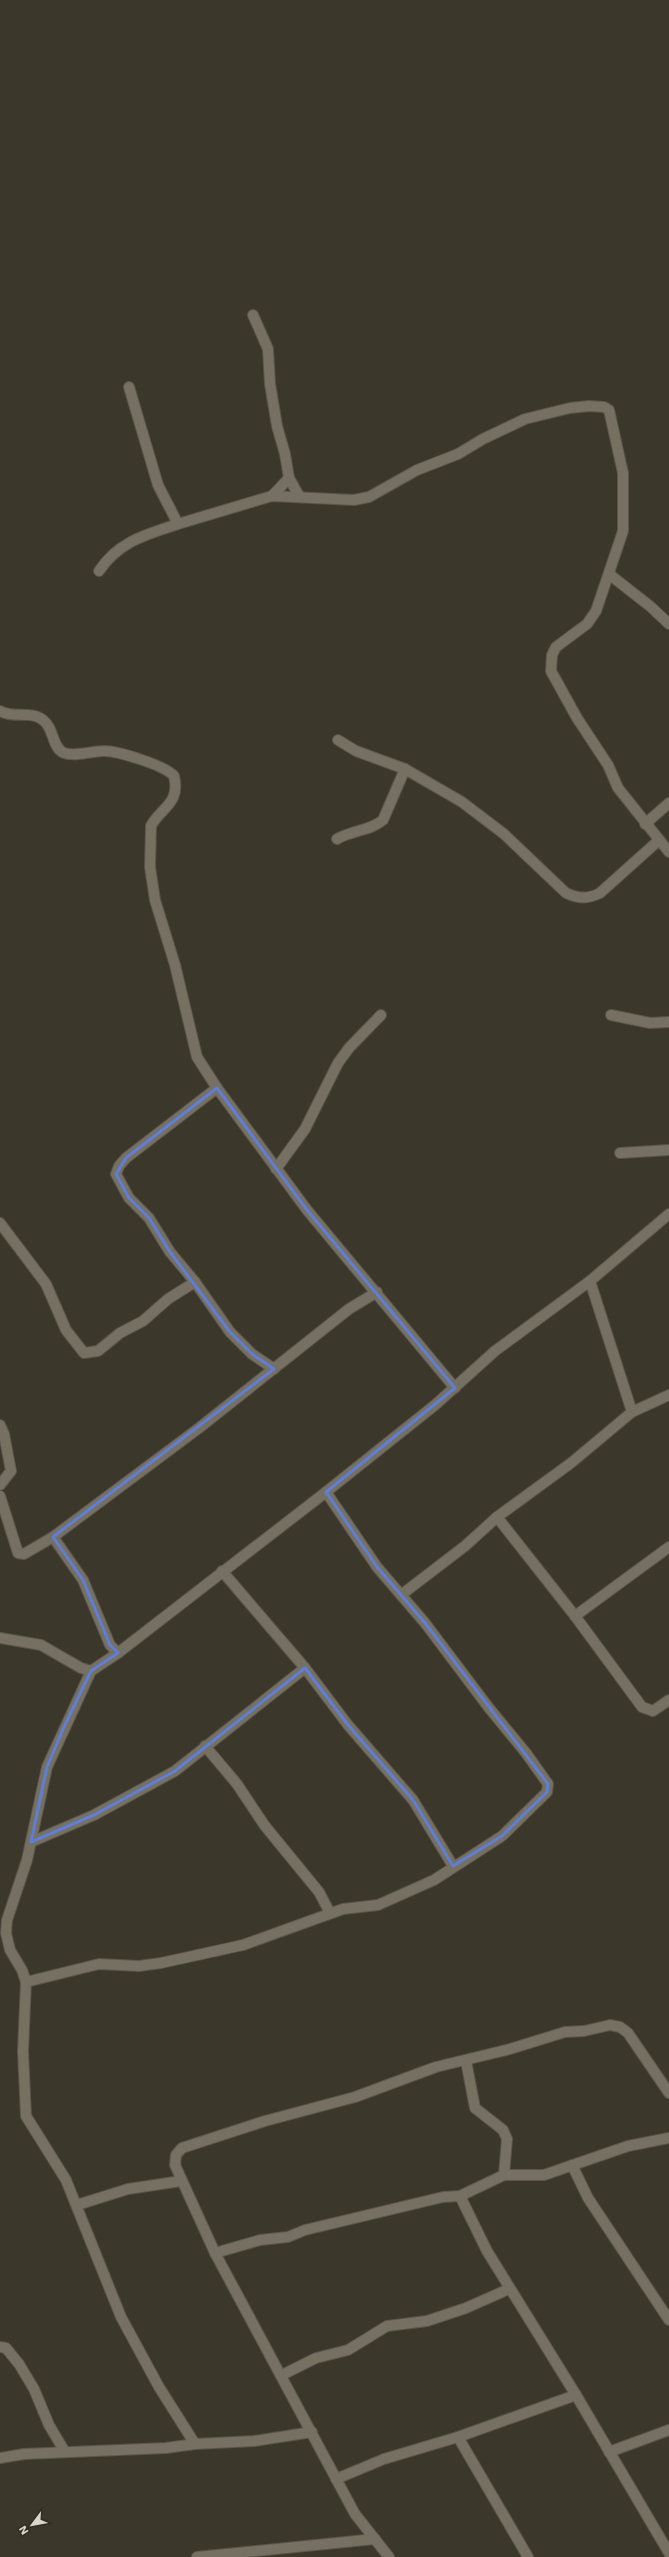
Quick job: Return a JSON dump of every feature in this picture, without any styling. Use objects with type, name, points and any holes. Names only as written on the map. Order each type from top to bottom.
[{"type":"street","points":[[253,315],[268,349],[272,400],[289,478],[299,496]]},
{"type":"street","points":[[129,387],[158,485],[178,524]]},
{"type":"street","points":[[99,571],[117,549],[140,537],[178,524],[272,496],[299,496],[354,500],[369,497],[417,470],[458,454],[483,439],[525,419],[570,408],[604,407],[612,416],[623,472],[623,530],[609,574],[592,618],[556,647],[552,655],[551,671],[577,718],[608,765],[618,788],[658,841],[669,852]]},
{"type":"street","points":[[272,496],[289,478]]},
{"type":"street","points":[[609,574],[651,607],[669,624]]},
{"type":"street","points":[[0,711],[13,716],[33,715],[43,720],[49,726],[58,747],[66,754],[116,751],[159,766],[174,776],[175,788],[169,807],[151,826],[152,883],[175,965],[197,1057],[217,1088],[247,1126],[276,1169],[455,1388]]},
{"type":"street","points":[[338,740],[356,751],[406,769],[462,802],[504,834],[566,893],[577,898],[592,897],[600,893],[658,841]]},
{"type":"street","points":[[337,839],[348,832],[376,826],[383,820],[406,769]]},
{"type":"street","points":[[645,824],[669,803]]},
{"type":"street","points":[[276,1169],[305,1129],[338,1063],[349,1048],[381,1015]]},
{"type":"street","points":[[611,1015],[650,1023],[669,1022]]},
{"type":"street","points":[[217,1088],[126,1158],[119,1166],[116,1174],[129,1198],[149,1218],[170,1252],[195,1282],[230,1332],[252,1354],[274,1369]]},
{"type":"street","points":[[620,1153],[669,1150]]},
{"type":"street","points":[[195,2444],[159,2387],[121,2317],[77,2205],[53,2156],[25,2114],[26,2081],[23,2051],[26,1982],[22,1970],[8,1945],[7,1920],[16,1896],[31,1842],[47,1767],[91,1671],[118,1653],[326,1492],[455,1388],[514,1336],[590,1281],[669,1214]]},
{"type":"street","points":[[0,1223],[46,1284],[66,1330],[84,1353],[98,1351],[195,1282]]},
{"type":"street","points":[[590,1281],[632,1412]]},
{"type":"street","points":[[0,1496],[18,1553],[24,1554],[53,1537],[274,1369],[349,1309],[377,1292]]},
{"type":"street","points":[[400,1595],[465,1546],[497,1517],[571,1462],[632,1412],[669,1395]]},
{"type":"street","points":[[0,1425],[4,1434],[11,1471],[0,1485]]},
{"type":"street","points":[[26,1982],[99,1964],[146,1965],[243,1945],[330,1913],[360,1906],[378,1905],[406,1895],[434,1880],[502,1836],[547,1792],[548,1784],[425,1622],[377,1567],[326,1492]]},
{"type":"street","points":[[497,1517],[575,1616],[642,1707],[653,1711],[669,1700]]},
{"type":"street","points":[[53,1537],[83,1580],[110,1645],[118,1653]]},
{"type":"street","points":[[575,1616],[669,1547]]},
{"type":"street","points":[[222,1571],[305,1668],[348,1725],[413,1800],[454,1866]]},
{"type":"street","points":[[0,1638],[41,1645],[81,1668],[91,1671]]},
{"type":"street","points":[[31,1842],[94,1815],[175,1771],[305,1668]]},
{"type":"street","points":[[205,1746],[237,1784],[265,1826],[319,1892],[330,1913]]},
{"type":"street","points":[[389,2557],[354,2514],[282,2375],[215,2253],[200,2215],[181,2181],[175,2165],[176,2155],[182,2148],[265,2121],[355,2097],[436,2067],[466,2061],[565,2032],[584,2031],[610,2025],[620,2027],[628,2033],[669,2094]]},
{"type":"street","points":[[466,2061],[475,2108],[502,2130],[507,2139],[504,2175]]},
{"type":"street","points":[[215,2253],[260,2240],[288,2237],[338,2222],[443,2197],[460,2196],[504,2175],[538,2176],[628,2146],[669,2138]]},
{"type":"street","points":[[572,2165],[588,2198],[669,2320]]},
{"type":"street","points":[[77,2205],[128,2189],[181,2181]]},
{"type":"street","points":[[460,2196],[487,2251],[509,2289],[576,2395],[669,2553]]},
{"type":"street","points":[[282,2375],[316,2358],[348,2350],[387,2326],[427,2321],[466,2308],[509,2289]]},
{"type":"street","points":[[0,2347],[6,2348],[19,2364],[65,2452]]},
{"type":"street","points":[[336,2479],[384,2459],[458,2436],[576,2395]]},
{"type":"street","points":[[609,2452],[669,2430]]},
{"type":"street","points":[[0,2458],[65,2452],[166,2448],[195,2444],[254,2441],[312,2432]]},
{"type":"street","points":[[458,2436],[528,2557]]},
{"type":"street","points":[[197,2557],[375,2539]]},
{"type":"highlighted area","points":[[217,1088],[307,1210],[455,1388],[326,1492],[377,1567],[425,1623],[548,1784],[547,1792],[502,1836],[453,1866],[413,1800],[348,1725],[305,1668],[175,1771],[94,1815],[31,1842],[47,1767],[64,1727],[91,1671],[118,1653],[110,1645],[83,1580],[53,1537],[274,1369],[252,1354],[230,1332],[170,1252],[149,1218],[129,1198],[116,1174],[126,1158]]}]
